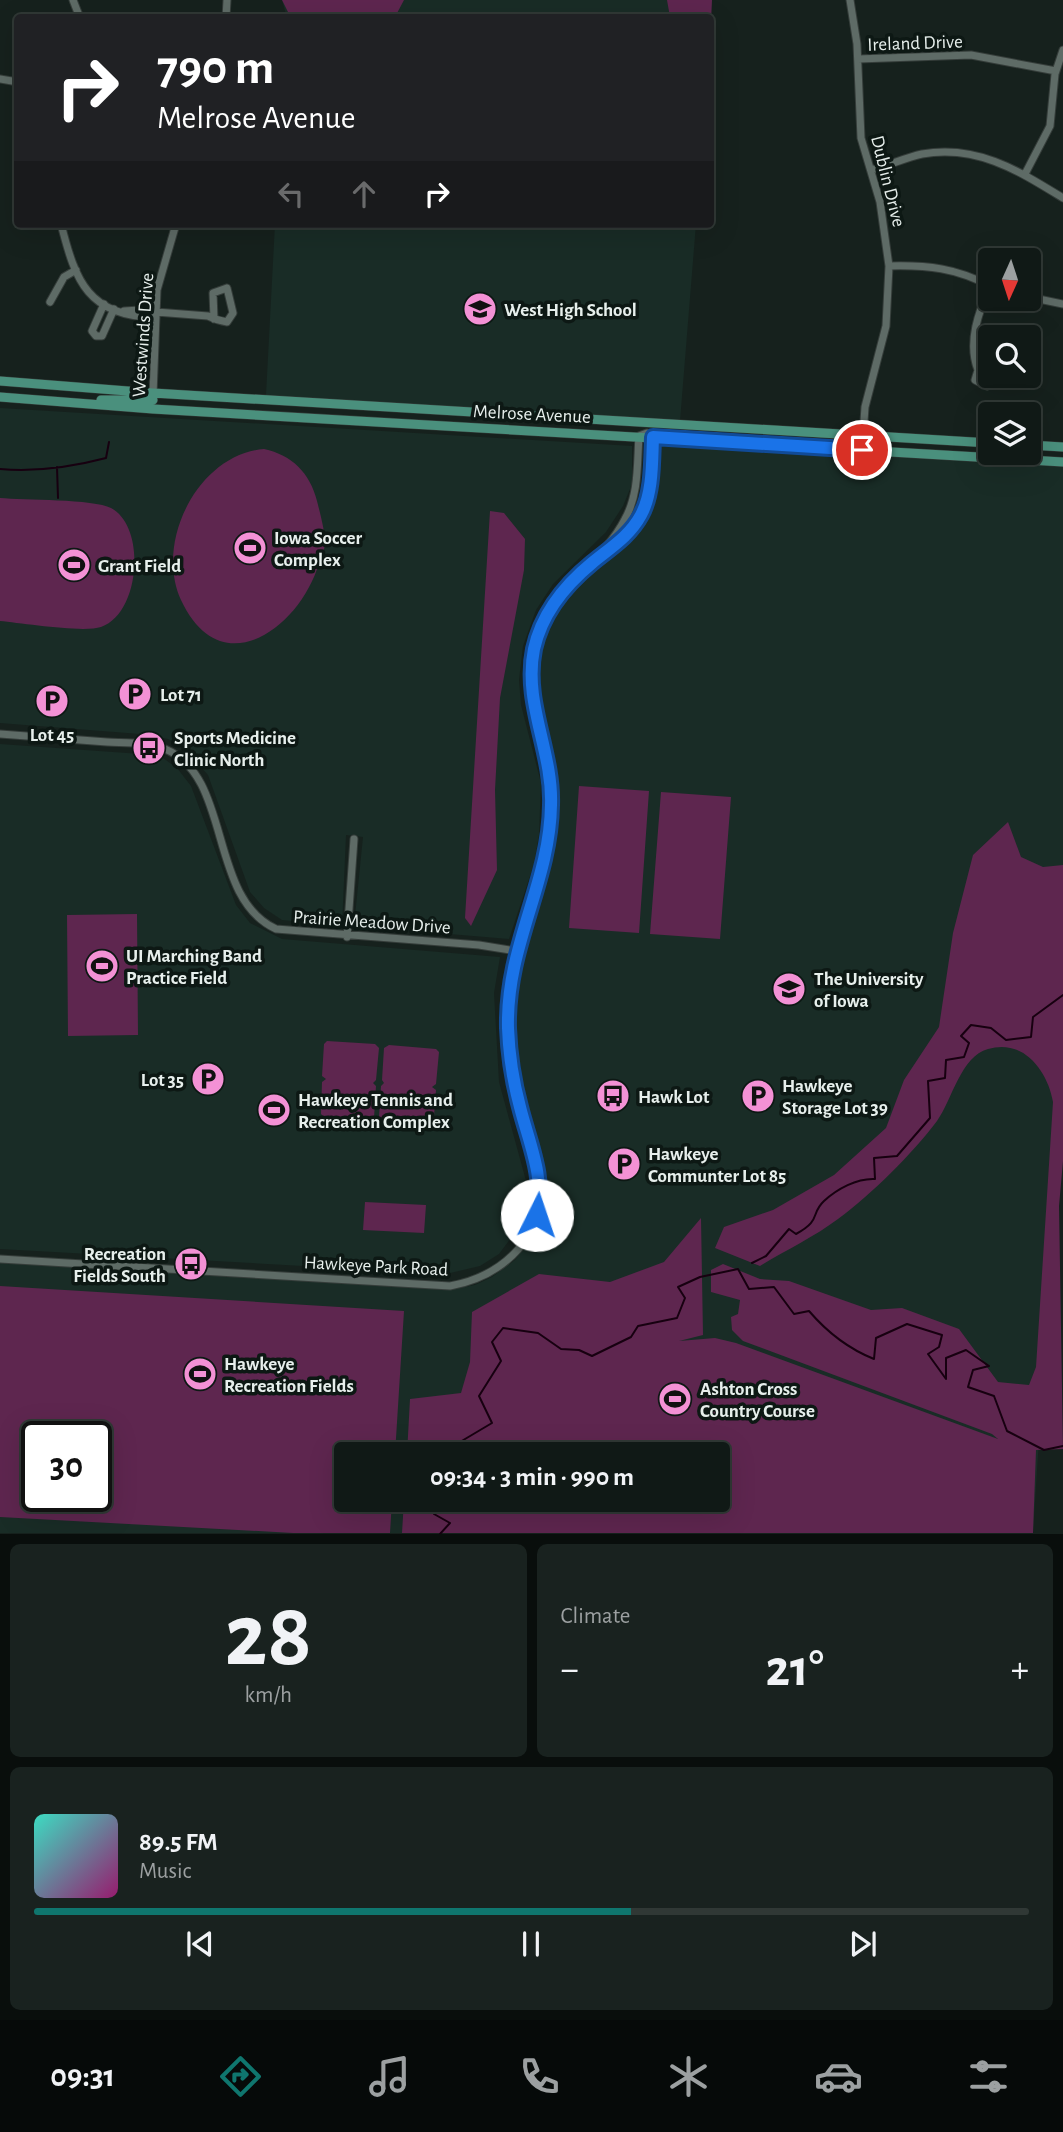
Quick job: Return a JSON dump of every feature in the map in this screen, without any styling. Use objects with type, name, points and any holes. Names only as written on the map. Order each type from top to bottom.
[{"type":"main road","name":"Melrose Avenue","points":[[0,381],[153,401],[653,437],[1063,462]]},
{"type":"main road","name":"Melrose Avenue","points":[[0,397],[90,404],[153,401],[978,442]]},
{"type":"main road","points":[[1041,446],[1063,447]]},
{"type":"street","name":"Dublin Drive","points":[[850,0],[858,59],[861,138],[885,223],[889,266],[886,326],[865,407],[862,450]]},
{"type":"street","points":[[1025,174],[1049,127],[1056,71],[1063,50]]},
{"type":"street","name":"Ireland Drive","points":[[858,59],[971,55],[1056,71]]},
{"type":"street","points":[[871,170],[924,154],[959,153],[993,160],[1025,174],[1063,198]]},
{"type":"street","points":[[62,228],[75,270],[85,290],[104,304],[130,316],[156,313],[208,316],[214,319],[227,322],[231,318],[232,304],[227,288],[213,293],[214,319]]},
{"type":"street","name":"Westwinds Drive","points":[[153,401],[159,276],[175,228]]},
{"type":"street","points":[[889,266],[939,266],[978,280]]},
{"type":"street","points":[[50,302],[64,277],[75,270]]},
{"type":"street","points":[[1041,299],[1063,304]]},
{"type":"street","points":[[104,304],[92,331],[96,336],[102,336],[115,310]]},
{"type":"street","points":[[978,382],[975,377],[978,370],[974,352],[975,334],[982,312]]},
{"type":"street","name":"Hawkeye Park Road","points":[[0,1259],[438,1286],[463,1284],[495,1271],[515,1255],[528,1237],[537,1215],[540,1191],[511,1066],[509,1007],[516,951],[547,846],[551,807],[547,754],[531,695],[534,650],[550,608],[562,592],[593,562],[629,510],[635,491],[639,436]]},
{"type":"street","name":"Hawkeye Park Road","points":[[593,562],[614,549],[641,515],[649,490],[653,437]]},
{"type":"street","name":"Prairie Meadow Drive","points":[[0,734],[143,744],[172,752],[186,763],[200,784],[239,892],[261,922],[284,931],[464,943],[516,951]]},
{"type":"street","points":[[347,937],[354,839]]},
{"type":"shaded area","points":[[282,0],[712,0],[711,14],[286,14]]},
{"type":"shaded area","points":[[282,0],[404,0],[397,14],[289,14]]},
{"type":"shaded area","points":[[667,0],[712,0],[711,14],[669,14]]},
{"type":"shaded area","name":"West High School","points":[[275,228],[696,228],[680,421],[266,395]]},
{"type":"shaded area","points":[[0,408],[632,446],[632,484],[623,506],[606,532],[553,584],[536,610],[523,646],[519,680],[521,705],[541,783],[539,835],[534,864],[509,939],[354,926],[363,837],[346,835],[342,926],[282,920],[264,908],[250,892],[208,775],[182,746],[168,739],[140,734],[0,723]]},
{"type":"shaded area","name":"The University of Iowa","points":[[663,442],[978,461],[978,465],[1063,466],[1063,1066],[1033,1533],[0,1533],[0,1262],[448,1290],[475,1285],[492,1277],[515,1260],[532,1237],[542,1212],[544,1185],[520,1089],[512,1029],[515,979],[521,947],[546,870],[554,831],[553,769],[537,701],[535,675],[546,625],[562,598],[624,540],[643,515],[654,478],[656,451]]},
{"type":"shaded area","name":"Iowa Soccer Complex","points":[[264,449],[291,461],[310,482],[322,522],[324,548],[309,587],[295,608],[278,626],[258,638],[237,643],[217,640],[198,626],[181,600],[174,577],[173,552],[178,528],[188,504],[202,483],[220,466],[241,455]]},
{"type":"shaded area","points":[[0,498],[90,503],[111,508],[123,518],[134,551],[134,570],[131,589],[124,606],[114,619],[92,629],[0,621]]},
{"type":"shaded area","points":[[490,511],[504,513],[525,539],[524,570],[500,698],[495,790],[497,870],[471,926],[465,918]]},
{"type":"shaded area","points":[[0,744],[141,754],[163,758],[177,768],[191,786],[236,905],[250,923],[282,939],[500,957],[494,993],[499,1082],[529,1192],[514,1234],[499,1254],[480,1266],[446,1274],[0,1249]]},
{"type":"shaded area","points":[[579,786],[649,791],[639,933],[569,928]]},
{"type":"shaded area","points":[[661,792],[731,797],[720,939],[650,934]]},
{"type":"shaded area","points":[[1008,822],[1021,857],[1043,867],[1063,865],[1063,1161],[1059,1206],[1063,1449],[1036,1450],[1033,1533],[402,1533],[403,1512],[730,1512],[730,1442],[408,1442],[410,1399],[461,1393],[470,1362],[472,1312],[539,1274],[610,1282],[664,1262],[701,1218],[703,1335],[679,1341],[715,1338],[736,1343],[998,1439],[992,1434],[743,1341],[732,1330],[731,1317],[738,1314],[740,1300],[711,1292],[711,1270],[723,1264],[760,1279],[789,1281],[871,1310],[902,1308],[959,1329],[998,1382],[1029,1385],[1036,1367],[1053,1102],[1040,1069],[1023,1053],[1013,1048],[988,1049],[971,1060],[937,1121],[916,1147],[878,1186],[829,1226],[760,1266],[715,1248],[724,1227],[773,1210],[834,1175],[886,1128],[904,1080],[939,1027],[953,933],[973,855]]},
{"type":"shaded area","name":"UI Marching Band Practice Field","points":[[137,914],[138,1035],[68,1036],[67,915]]},
{"type":"shaded area","points":[[327,1041],[375,1044],[379,1048],[376,1080],[373,1083],[376,1086],[374,1118],[369,1121],[325,1118],[321,1114],[322,1082],[326,1079],[322,1076],[324,1044]]},
{"type":"shaded area","points":[[389,1045],[436,1049],[439,1052],[436,1084],[432,1087],[436,1090],[434,1116],[427,1125],[382,1122],[379,1118],[381,1086],[384,1083],[384,1048]]},
{"type":"shaded area","points":[[365,1202],[426,1205],[424,1233],[363,1230]]},
{"type":"shaded area","name":"Hawkeye Recreation Fields","points":[[0,1286],[404,1311],[396,1442],[334,1442],[334,1512],[391,1512],[390,1533],[293,1533],[0,1517]]},
{"type":"waterway","points":[[0,469],[53,468],[106,458],[109,442]]},
{"type":"waterway","points":[[57,467],[58,498]]},
{"type":"waterway","points":[[752,1263],[766,1256],[789,1229],[796,1234],[809,1225],[820,1206],[835,1192],[854,1182],[875,1179],[874,1158],[897,1156],[930,1118],[928,1081],[945,1078],[946,1060],[964,1057],[969,1043],[961,1036],[971,1025],[991,1028],[1006,1040],[1031,1037],[1033,1017],[1063,995]]},
{"type":"waterway","points":[[460,1442],[492,1423],[479,1396],[501,1361],[492,1342],[503,1328],[538,1333],[561,1349],[579,1350],[592,1356],[631,1337],[638,1326],[677,1318],[685,1298],[678,1287],[700,1277],[738,1269],[749,1289],[774,1287],[794,1314],[809,1311],[839,1339],[874,1359],[876,1338],[907,1324],[942,1335],[939,1347],[928,1354],[946,1379],[946,1358],[966,1350],[989,1366],[973,1370],[968,1387],[994,1396],[1007,1431],[1044,1450],[1063,1446]]},
{"type":"waterway","points":[[435,1512],[434,1514],[450,1523],[440,1534]]},
{"type":"place","name":"West High School","points":[[480,309]]},
{"type":"place","name":"Iowa Soccer Complex","points":[[250,548]]},
{"type":"place","name":"Grant Field","points":[[74,565]]},
{"type":"place","name":"Lot 71","points":[[135,694]]},
{"type":"place","name":"Lot 45","points":[[52,701]]},
{"type":"place","name":"Sports Medicine Clinic North","points":[[149,748]]},
{"type":"place","name":"UI Marching Band Practice Field","points":[[102,966]]},
{"type":"place","name":"The University of Iowa","points":[[789,989]]},
{"type":"place","name":"Lot 35","points":[[208,1079]]},
{"type":"place","name":"Hawk Lot","points":[[613,1096]]},
{"type":"place","name":"Hawkeye Storage Lot 39","points":[[758,1096]]},
{"type":"place","name":"Hawkeye Tennis and Recreation Complex","points":[[274,1110]]},
{"type":"place","name":"Hawkeye Communter Lot 85","points":[[624,1164]]},
{"type":"place","name":"Recreation Fields South","points":[[191,1264]]},
{"type":"place","name":"Hawkeye Recreation Fields","points":[[200,1374]]},
{"type":"place","name":"Ashton Cross Country Course","points":[[675,1399]]},
{"type":"route","points":[[537,1215],[539,1177],[516,1091],[508,1027],[512,971],[547,846],[551,807],[547,754],[534,710],[530,678],[534,650],[543,622],[562,592],[593,562],[614,549],[641,515],[648,499],[653,437],[862,450]]}]
